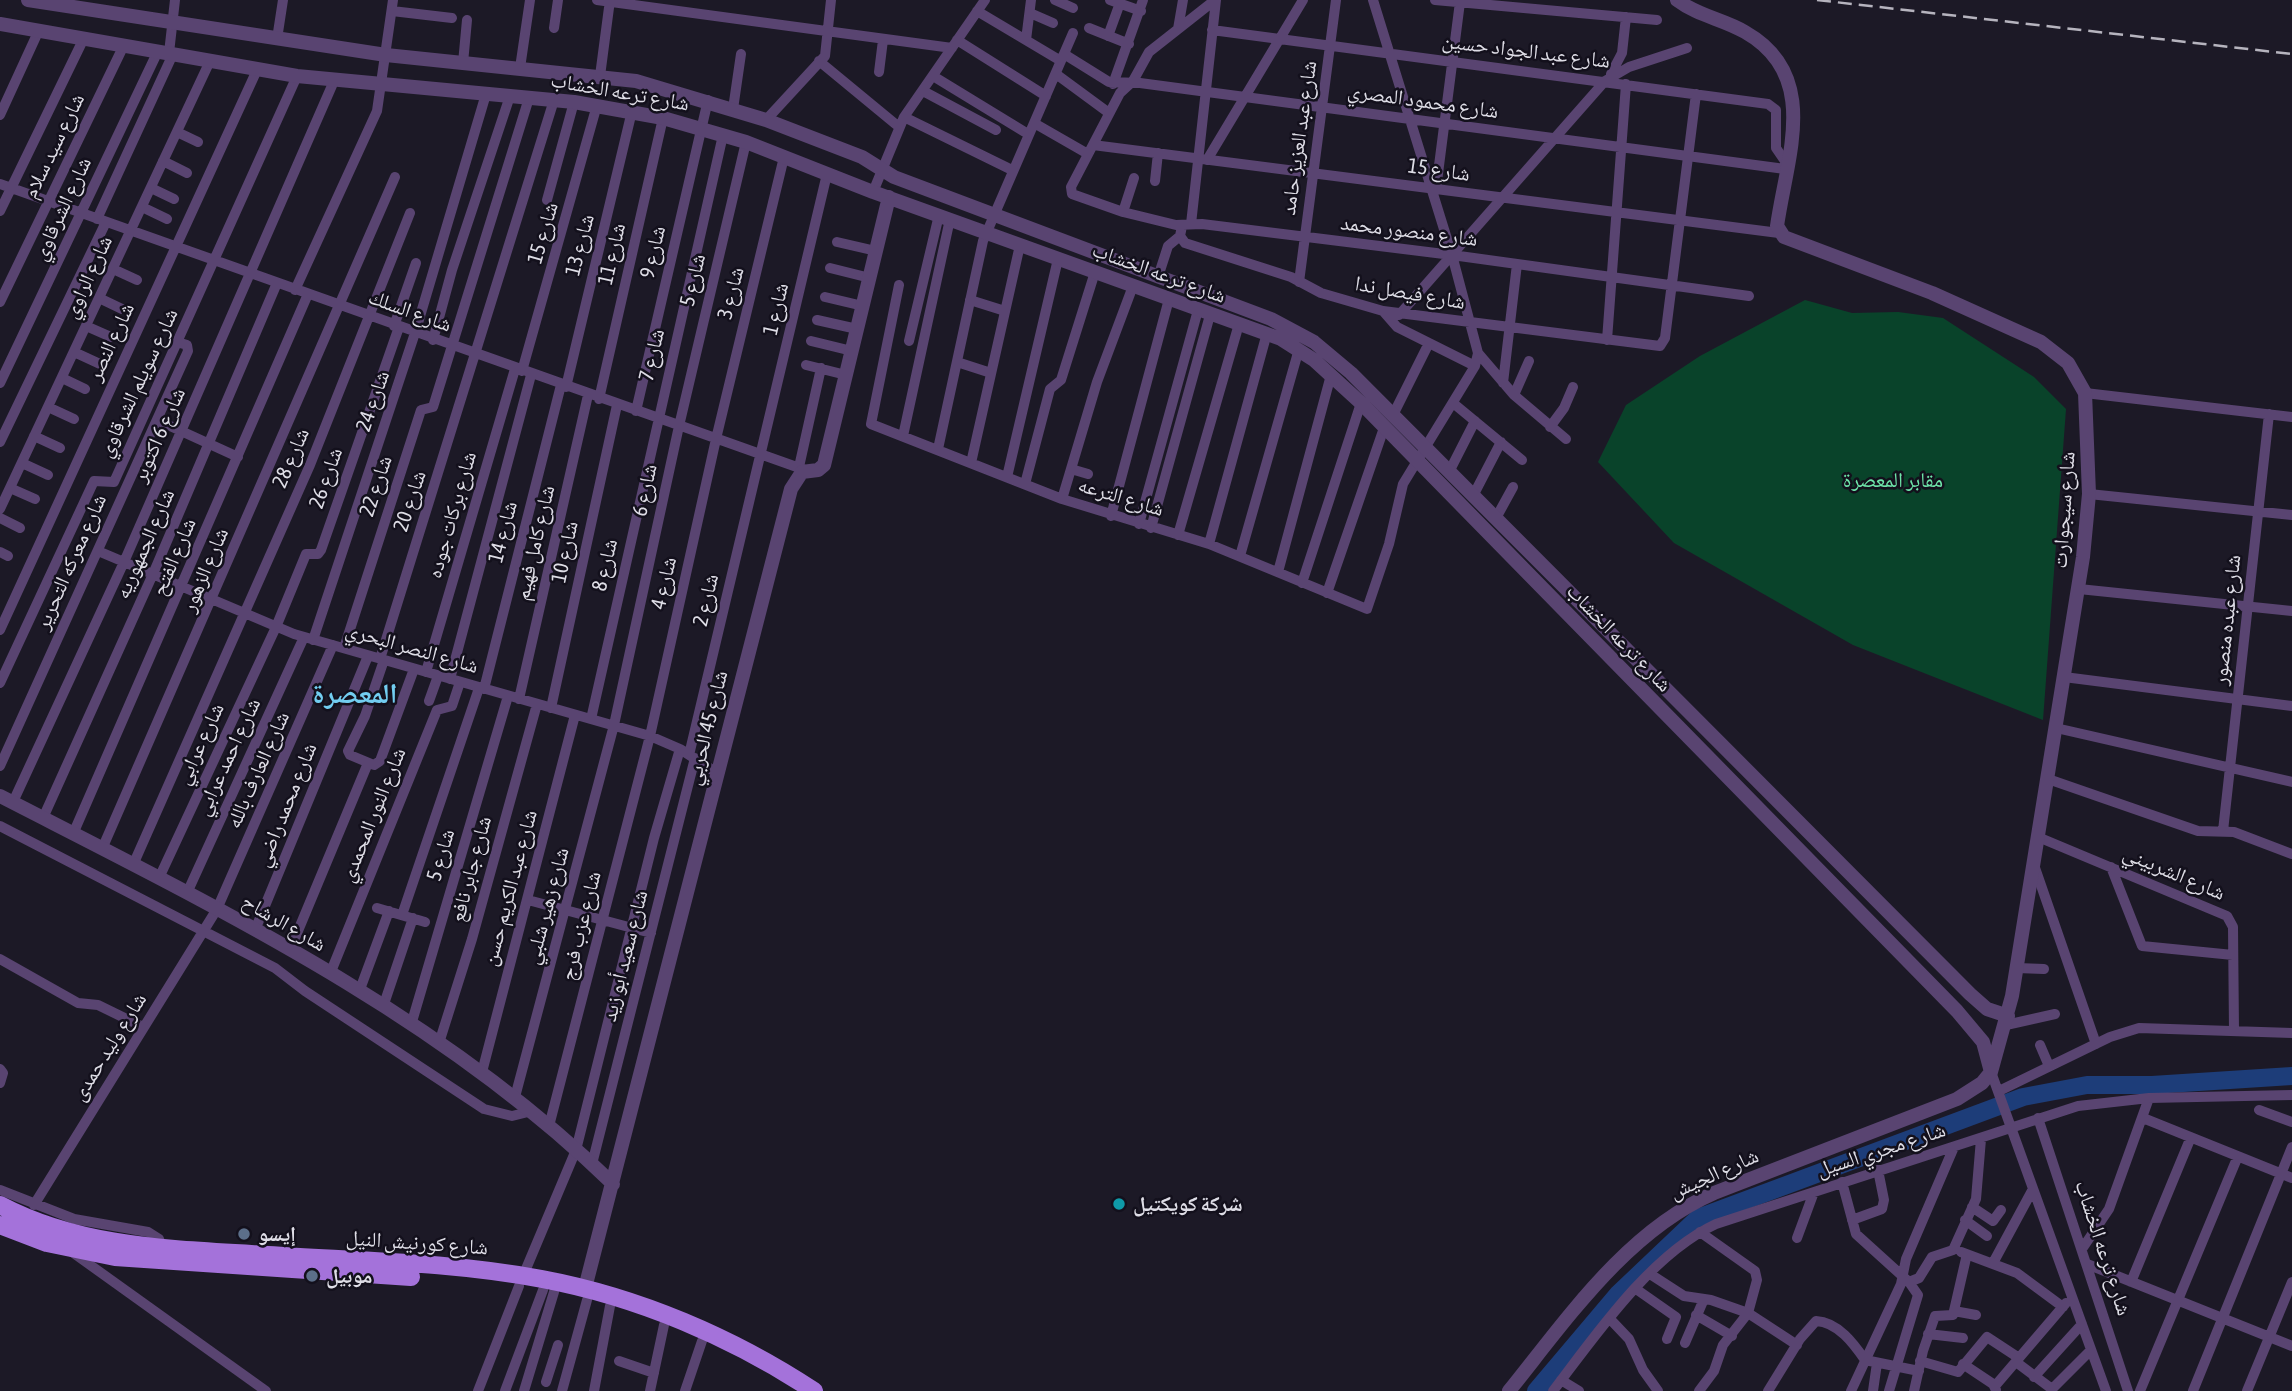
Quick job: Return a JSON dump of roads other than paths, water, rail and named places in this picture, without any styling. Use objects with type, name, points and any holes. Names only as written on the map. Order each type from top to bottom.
[{"type":"highway","name":"شارع كورنيش النيل","points":[[0,1205],[75,1234],[162,1247],[440,1266],[586,1294],[695,1327],[765,1362],[814,1391]]},
{"type":"highway","name":"شارع كورنيش النيل","points":[[0,1226],[69,1249],[130,1259],[521,1281],[549,1291],[586,1294],[610,1306],[702,1341],[794,1391]]},
{"type":"street","name":"شارع ترعه الخشاب","points":[[28,0],[92,5],[173,23],[386,55],[600,75],[636,81],[708,100],[766,121],[882,167],[894,177],[992,216],[1293,329],[1333,357],[1388,421],[1416,462],[1957,1011],[1983,1042],[1991,1072],[2106,1391]]},
{"type":"street","points":[[0,442],[101,220],[166,53],[176,0]]},
{"type":"street","points":[[277,39],[283,0]]},
{"type":"street","points":[[520,68],[530,0]]},
{"type":"street","points":[[554,28],[558,0]]},
{"type":"street","points":[[597,0],[883,40],[955,44],[1046,96]]},
{"type":"street","points":[[688,12],[690,0]]},
{"type":"street","points":[[766,121],[827,52],[831,0]]},
{"type":"street","points":[[873,192],[902,122],[985,0]]},
{"type":"street","points":[[1026,40],[1031,0]]},
{"type":"street","points":[[1055,0],[1073,8]]},
{"type":"street","points":[[1178,29],[1183,0]]},
{"type":"street","points":[[1034,123],[1091,149],[1120,93],[1130,83],[1149,52],[1215,0]]},
{"type":"street","points":[[1158,277],[1168,246],[1185,229],[1202,159],[1205,92],[1215,0]]},
{"type":"street","points":[[1202,159],[1244,97],[1303,0]]},
{"type":"street","name":"شارع عبد العزيز حامد","points":[[1299,282],[1324,108],[1336,0]]},
{"type":"street","points":[[1373,0],[1433,188],[1478,352],[1514,394],[1566,439]]},
{"type":"street","points":[[1435,0],[1657,20]]},
{"type":"street","points":[[1677,0],[1690,10],[1743,31],[1763,44],[1776,59],[1791,85],[1791,137],[1777,226],[1779,233]]},
{"type":"street","points":[[600,75],[610,1]]},
{"type":"street","points":[[977,11],[1026,40],[1113,84],[1142,5],[1115,2],[1108,36]]},
{"type":"street","points":[[1433,188],[1460,2]]},
{"type":"street","points":[[295,290],[373,123],[383,85],[393,6],[452,18]]},
{"type":"street","points":[[1030,13],[1053,23]]},
{"type":"street","points":[[1399,315],[1605,81],[1622,53],[1626,18]]},
{"type":"street","points":[[463,63],[467,20]]},
{"type":"street","name":"شارع ترعه الخشاب","points":[[0,24],[297,76],[573,102],[663,118],[746,142],[873,192],[1268,333],[1299,349],[1361,403],[1425,448],[1970,994],[2007,1021]]},
{"type":"street","points":[[1089,28],[1129,44]]},
{"type":"street","points":[[0,115],[39,30]]},
{"type":"street","name":"شارع عبد الجواد حسين","points":[[1212,30],[1772,105],[1776,114],[1776,148],[1786,167]]},
{"type":"street","points":[[938,449],[986,233],[1073,33]]},
{"type":"street","points":[[0,211],[6,186],[84,38]]},
{"type":"street","points":[[879,72],[883,40]]},
{"type":"street","name":"شارع سيد سلام","points":[[0,302],[124,45]]},
{"type":"street","points":[[1605,81],[1629,67],[1687,48]]},
{"type":"street","name":"شارع الشرقاوي","points":[[0,383],[81,213],[166,53]]},
{"type":"street","points":[[733,109],[741,54]]},
{"type":"street","name":"شارع الراوي","points":[[0,509],[210,61]]},
{"type":"street","points":[[819,61],[902,122],[1012,170]]},
{"type":"street","name":"شارع النصر","points":[[0,630],[257,70]]},
{"type":"street","points":[[1056,75],[1109,113]]},
{"type":"street","name":"شارع سويلم الشرقاوي","points":[[0,682],[94,481],[114,482],[216,261],[297,76]]},
{"type":"street","points":[[933,76],[1028,134]]},
{"type":"street","name":"شارع 6 اكتوبر","points":[[7,799],[124,562],[334,81]]},
{"type":"street","name":"شارع محمود المصري","points":[[1113,84],[1130,83],[1205,92],[1786,167]]},
{"type":"street","points":[[1607,340],[1626,84]]},
{"type":"street","points":[[923,90],[996,130]]},
{"type":"street","name":"شارع 24","points":[[308,638],[415,333],[486,94]]},
{"type":"street","points":[[1672,286],[1696,94]]},
{"type":"street","points":[[433,340],[452,270],[510,96]]},
{"type":"street","points":[[453,347],[529,98]]},
{"type":"street","name":"شارع 20","points":[[368,763],[349,755],[348,751],[365,716],[554,100]]},
{"type":"street","name":"شارع 9","points":[[636,411],[708,100]]},
{"type":"street","points":[[547,200],[573,102]]},
{"type":"street","name":"شارع 15","points":[[523,372],[597,105]]},
{"type":"street","name":"شارع 13","points":[[563,386],[632,111]]},
{"type":"street","name":"شارع 11","points":[[599,399],[663,118]]},
{"type":"street","points":[[177,132],[198,142]]},
{"type":"street","name":"شارع 7","points":[[657,419],[723,135]]},
{"type":"street","name":"شارع 5","points":[[679,426],[746,142]]},
{"type":"street","name":"شارع 15","points":[[1091,149],[1158,153],[1779,233]]},
{"type":"street","name":"شارع منصور محمد","points":[[1091,149],[1070,192],[1123,212],[1185,229],[1452,255],[1749,296]]},
{"type":"street","points":[[1156,181],[1158,153]]},
{"type":"street","name":"شارع 3","points":[[716,439],[784,157]]},
{"type":"street","points":[[163,161],[187,173]]},
{"type":"street","name":"شارع 1","points":[[761,454],[827,174]]},
{"type":"street","name":"شارع الزهور","points":[[102,849],[395,177]]},
{"type":"street","points":[[1123,212],[1134,178]]},
{"type":"street","name":"شارع السلك","points":[[6,186],[587,395],[803,469]]},
{"type":"street","points":[[151,188],[174,199]]},
{"type":"street","name":"شارع 45 الحربي","points":[[586,1294],[791,489],[803,469],[818,470],[824,465],[889,197]]},
{"type":"street","points":[[142,207],[167,219]]},
{"type":"street","name":"شارع 28","points":[[133,864],[246,613],[370,317],[410,213]]},
{"type":"street","points":[[909,341],[944,217]]},
{"type":"street","points":[[903,436],[923,344],[944,217]]},
{"type":"street","name":"شارع فيصل ندا","points":[[1185,229],[1187,244],[1299,282],[1321,293],[1383,312],[1657,346],[1665,341],[1672,286]]},
{"type":"street","name":"شارع سيجوارت","points":[[1779,233],[1794,243],[1942,298],[2040,342],[2068,363],[2085,393],[2089,494],[2079,589],[2017,968],[2007,1021],[1991,1072]]},
{"type":"street","points":[[837,242],[876,251]]},
{"type":"street","points":[[971,463],[1020,245]]},
{"type":"street","points":[[1007,477],[1058,259]]},
{"type":"street","points":[[397,326],[415,263]]},
{"type":"street","points":[[1503,383],[1517,264]]},
{"type":"street","points":[[830,268],[870,278]]},
{"type":"street","points":[[113,269],[137,280]]},
{"type":"street","points":[[1025,484],[1050,389],[1061,382],[1095,272]]},
{"type":"street","name":"شارع الجمهوريه","points":[[43,818],[210,444],[277,283]]},
{"type":"street","points":[[899,285],[888,335],[923,344]]},
{"type":"street","points":[[1062,499],[1097,382],[1133,286]]},
{"type":"street","name":"شارع الفتح","points":[[73,834],[308,295]]},
{"type":"street","points":[[825,297],[863,306]]},
{"type":"street","points":[[99,298],[122,309]]},
{"type":"street","points":[[1111,516],[1169,299]]},
{"type":"street","points":[[970,300],[1005,311]]},
{"type":"street","points":[[1145,526],[1204,312]]},
{"type":"street","points":[[1383,312],[1397,327],[1475,366]]},
{"type":"street","points":[[817,320],[857,329]]},
{"type":"street","points":[[1178,535],[1239,324]]},
{"type":"street","points":[[86,326],[111,337]]},
{"type":"street","name":"شارع 26","points":[[276,626],[306,554],[318,554],[321,550],[397,326]]},
{"type":"street","points":[[1209,544],[1268,333]]},
{"type":"street","name":"شارع الترعه","points":[[888,335],[871,424],[1062,499],[1209,544],[1362,608],[1369,606],[1389,544],[1400,493],[1416,462]]},
{"type":"street","points":[[811,341],[852,351]]},
{"type":"street","name":"شارع معركه التحرير","points":[[0,766],[189,349],[187,345],[177,342]]},
{"type":"street","points":[[1326,593],[1388,421],[1429,343]]},
{"type":"street","name":"شارع 22","points":[[339,647],[421,410],[433,407],[453,347]]},
{"type":"street","points":[[1241,556],[1299,349]]},
{"type":"street","points":[[74,352],[100,365]]},
{"type":"street","points":[[1416,462],[1475,366],[1478,352]]},
{"type":"street","points":[[1514,394],[1529,361]]},
{"type":"street","points":[[957,362],[991,373]]},
{"type":"street","points":[[806,365],[846,374]]},
{"type":"street","points":[[803,469],[821,368]]},
{"type":"street","points":[[455,681],[523,372]]},
{"type":"street","name":"شارع بركات جوده","points":[[368,763],[379,763],[420,671],[523,372]]},
{"type":"street","points":[[1278,572],[1331,375]]},
{"type":"street","points":[[62,378],[85,389]]},
{"type":"street","name":"شارع 14","points":[[402,915],[481,688],[563,386]]},
{"type":"street","points":[[1550,427],[1564,408],[1573,387]]},
{"type":"street","points":[[2085,393],[2292,417]]},
{"type":"street","name":"شارع كامل فهيم","points":[[513,697],[587,395]]},
{"type":"street","points":[[1302,583],[1361,403]]},
{"type":"street","points":[[1453,403],[1522,460]]},
{"type":"street","name":"شارع 10","points":[[551,708],[617,405]]},
{"type":"street","points":[[48,407],[74,419]]},
{"type":"street","name":"شارع عبده منصور","points":[[2223,831],[2269,414]]},
{"type":"street","points":[[157,419],[238,457]]},
{"type":"street","name":"شارع 8","points":[[591,719],[657,419]]},
{"type":"street","points":[[1449,472],[1475,421]]},
{"type":"street","name":"شارع 6","points":[[614,725],[679,426]]},
{"type":"street","points":[[34,436],[61,449]]},
{"type":"street","name":"شارع 4","points":[[650,736],[716,439]]},
{"type":"street","points":[[1473,496],[1501,442]]},
{"type":"street","name":"شارع 2","points":[[688,754],[761,454]]},
{"type":"street","points":[[22,463],[48,475]]},
{"type":"street","points":[[1071,469],[1088,474]]},
{"type":"street","points":[[1496,518],[1513,487]]},
{"type":"street","points":[[10,488],[35,499]]},
{"type":"street","points":[[2089,494],[2292,514]]},
{"type":"street","points":[[0,518],[20,528]]},
{"type":"street","name":"شارع النصر البحري","points":[[98,551],[308,638],[650,736],[688,754],[717,773]]},
{"type":"street","points":[[2079,589],[2292,611]]},
{"type":"street","points":[[1583,632],[1597,618]]},
{"type":"street","name":"شارع عرابي","points":[[159,878],[276,626]]},
{"type":"street","name":"شارع احمد عرابي","points":[[187,892],[308,638]]},
{"type":"street","name":"شارع العارف بالله","points":[[217,909],[339,647]]},
{"type":"street","name":"شارع محمد راضي","points":[[255,930],[368,656]]},
{"type":"street","points":[[429,701],[438,676]]},
{"type":"street","points":[[2064,677],[2292,706]]},
{"type":"street","name":"شارع النور المحمدي","points":[[330,974],[437,709],[452,706],[455,681]]},
{"type":"street","name":"شارع 5","points":[[411,1025],[513,697]]},
{"type":"street","name":"شارع جابر نافع","points":[[439,1043],[472,939],[537,704]]},
{"type":"street","name":"شارع عبد الكريم حسن","points":[[482,1072],[575,715]]},
{"type":"street","name":"شارع زهير شلبي","points":[[515,1097],[567,910],[614,725]]},
{"type":"street","points":[[2056,728],[2292,782]]},
{"type":"street","name":"شارع عزب فرج","points":[[549,1126],[650,736]]},
{"type":"street","points":[[478,1391],[576,1150],[654,838],[688,754]]},
{"type":"street","name":"شارع سعيد أبو زيد","points":[[592,1164],[651,933],[688,754]]},
{"type":"street","points":[[290,950],[368,763]]},
{"type":"street","points":[[2048,779],[2198,831],[2234,832],[2292,854]]},
{"type":"street","name":"شارع الرشاح","points":[[7,799],[187,892],[383,1007],[515,1097],[613,1184]]},
{"type":"street","name":"شارع الرشاح","points":[[0,826],[275,968],[484,1109],[512,1116],[532,1111]]},
{"type":"street","name":"شارع الشربيني","points":[[2038,837],[2227,916],[2232,927],[2234,1031]]},
{"type":"street","points":[[2034,864],[2096,1044]]},
{"type":"street","points":[[2111,867],[2142,946],[2233,955]]},
{"type":"street","points":[[528,900],[651,933]]},
{"type":"street","points":[[377,908],[425,922]]},
{"type":"street","name":"شارع وليد حمدى","points":[[34,1205],[217,909]]},
{"type":"street","points":[[359,992],[389,911]]},
{"type":"street","points":[[383,1007],[413,918]]},
{"type":"street","points":[[0,959],[78,1003],[98,1005],[143,1027]]},
{"type":"street","points":[[2017,968],[2044,969]]},
{"type":"street","points":[[1957,1011],[1970,994]]},
{"type":"street","points":[[2007,1021],[2055,1014]]},
{"type":"street","points":[[2000,1094],[2049,1066],[2139,1028],[2292,1033]]},
{"type":"street","points":[[2040,1045],[2049,1066]]},
{"type":"street","points":[[0,1069],[3,1073],[0,1083]]},
{"type":"street","name":"شارع الجيش","points":[[1509,1391],[1605,1277],[1648,1234],[1679,1210],[1714,1193],[1957,1099],[1982,1083],[1991,1072]]},
{"type":"street","name":"شارع مجري السيل","points":[[1552,1391],[1650,1274],[1700,1232],[1724,1221],[1981,1139],[2011,1124],[2099,1101],[2292,1095]]},
{"type":"street","points":[[2082,1249],[2109,1209],[2149,1098]]},
{"type":"street","points":[[2259,1110],[2292,1122]]},
{"type":"street","name":"شارع ترعه الخشاب","points":[[2038,1118],[2128,1391]]},
{"type":"street","points":[[2143,1118],[2287,1176]]},
{"type":"street","points":[[2131,1282],[2190,1137]]},
{"type":"street","points":[[1953,1250],[1978,1189],[1981,1139]]},
{"type":"street","points":[[1851,1391],[1871,1362],[1906,1279],[1906,1259],[1954,1147]]},
{"type":"street","points":[[2193,1391],[2287,1176],[2292,1147]]},
{"type":"street","points":[[2140,1391],[2238,1156]]},
{"type":"street","points":[[1853,1220],[1878,1212],[1884,1200],[1878,1170]]},
{"type":"street","points":[[1842,1182],[1858,1237],[1906,1279],[1918,1298],[1889,1391]]},
{"type":"street","points":[[1993,1263],[2033,1189]]},
{"type":"street","points":[[0,1190],[34,1205],[93,1224],[148,1233],[159,1239],[162,1247]]},
{"type":"street","points":[[1797,1238],[1814,1192]]},
{"type":"street","points":[[1884,1200],[1896,1197]]},
{"type":"street","points":[[1972,1207],[1993,1221],[2001,1210]]},
{"type":"street","points":[[1965,1220],[1987,1236]]},
{"type":"street","points":[[1699,1391],[1711,1376],[1721,1350],[1748,1313],[1757,1275],[1700,1232]]},
{"type":"street","points":[[69,1249],[266,1391]]},
{"type":"street","points":[[1906,1279],[1919,1278],[1932,1257],[1953,1250],[2017,1273],[2063,1307]]},
{"type":"street","points":[[1914,1391],[1928,1334],[1936,1315],[1951,1317],[1954,1311],[1967,1254]]},
{"type":"street","points":[[2087,1264],[2292,1346]]},
{"type":"street","points":[[1650,1274],[1678,1293],[1748,1313],[1797,1345]]},
{"type":"street","points":[[2247,1391],[2292,1282]]},
{"type":"street","points":[[1636,1289],[1676,1317],[1667,1339]]},
{"type":"street","points":[[524,1391],[549,1291]]},
{"type":"street","points":[[505,1391],[549,1291]]},
{"type":"street","points":[[528,1377],[563,1389],[586,1294]]},
{"type":"street","points":[[1963,1364],[1996,1388],[2017,1359],[2072,1296]]},
{"type":"street","points":[[1685,1343],[1704,1299]]},
{"type":"street","points":[[594,1391],[610,1306]]},
{"type":"street","points":[[1954,1311],[1976,1315]]},
{"type":"street","points":[[1696,1315],[1732,1336]]},
{"type":"street","points":[[1610,1319],[1629,1339],[1643,1370],[1658,1391]]},
{"type":"street","points":[[1768,1391],[1811,1326],[1822,1322],[1850,1340],[1871,1362],[1897,1367],[1919,1366],[1956,1372],[1986,1337],[2017,1359],[2048,1388],[2053,1389],[2091,1350]]},
{"type":"street","points":[[2034,1377],[2082,1324]]},
{"type":"street","points":[[650,1391],[664,1325]]},
{"type":"street","points":[[1928,1334],[1963,1338]]},
{"type":"street","points":[[685,1391],[702,1341]]},
{"type":"street","points":[[546,1382],[558,1345]]},
{"type":"street","points":[[619,1361],[654,1373]]},
{"type":"street","points":[[1871,1362],[1873,1391]]},
{"type":"street","points":[[1561,1380],[1579,1391]]},
{"type":"waterway","points":[[1536,1391],[1618,1294],[1698,1218],[2023,1097],[2087,1085],[2152,1085],[2292,1076]]},
{"type":"railway","points":[[1817,0],[2292,54]]},
{"type":"place","name":"شركة كويكتيل","points":[[1119,1204]]},
{"type":"place","name":"إيسو","points":[[244,1234]]},
{"type":"place","name":"موبيل","points":[[312,1276]]},
{"type":"district","name":"المعصرة","points":[[355,694]]},
{"type":"park label","name":"مقابر المعصرة","points":[[1893,480]]}]
